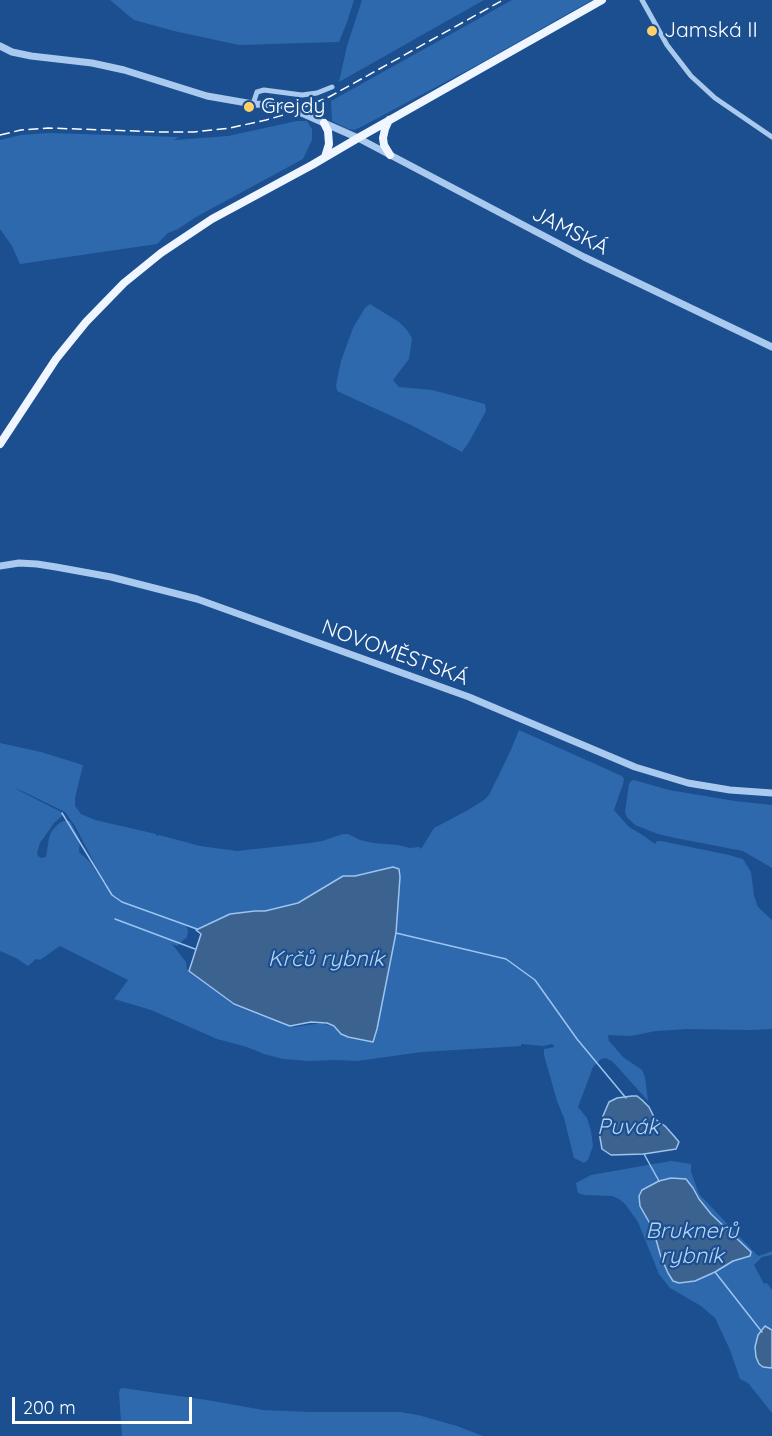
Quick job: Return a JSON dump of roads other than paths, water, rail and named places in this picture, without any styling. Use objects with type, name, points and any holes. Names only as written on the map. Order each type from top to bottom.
[{"type":"main road","points":[[0,444],[56,358],[86,322],[124,283],[161,253],[212,219],[603,0]]},
{"type":"main road","points":[[390,120],[383,138],[384,146],[390,155]]},
{"type":"main road","points":[[324,123],[328,131],[325,157]]},
{"type":"street","points":[[642,0],[667,45],[691,76],[715,98],[772,137]]},
{"type":"street","name":"JAMSKÁ","points":[[0,46],[12,52],[31,56],[92,63],[124,70],[207,96],[288,107],[358,138],[584,257],[772,347]]},
{"type":"street","points":[[253,104],[257,92],[264,90],[302,95],[317,93],[332,87]]},
{"type":"street","name":"NOVOMĚSTSKÁ","points":[[0,566],[19,563],[56,567],[111,577],[197,599],[469,698],[658,775],[710,787],[772,793]]},
{"type":"water","name":"Krčů rybník","points":[[393,867],[399,869],[400,877],[396,933],[373,1042],[348,1037],[327,1023],[311,1022],[290,1026],[277,1021],[234,1004],[189,971],[201,934],[196,930],[230,914],[265,911],[298,903],[343,876],[355,876]]},
{"type":"water","name":"Puvák","points":[[637,1096],[642,1100],[649,1107],[655,1119],[665,1126],[679,1142],[676,1149],[644,1154],[611,1155],[602,1149],[599,1132],[609,1102],[617,1098]]},
{"type":"water","name":"Bruknerů rybník","points":[[671,1178],[686,1179],[711,1214],[751,1252],[750,1256],[733,1261],[695,1281],[679,1283],[673,1281],[661,1257],[653,1229],[640,1206],[639,1196],[642,1190],[659,1181]]},
{"type":"water","points":[[765,1326],[772,1330],[772,1368],[763,1367],[756,1357],[755,1347],[758,1335]]},
{"type":"waterway","points":[[62,813],[112,895],[122,902],[197,929]]},
{"type":"waterway","points":[[115,919],[195,949]]},
{"type":"waterway","points":[[396,933],[506,959],[535,980],[577,1039],[626,1098]]},
{"type":"waterway","points":[[644,1154],[659,1181]]},
{"type":"waterway","points":[[715,1272],[762,1332]]},
{"type":"railway","points":[[0,135],[21,130],[48,128],[194,132],[230,128],[266,120],[329,97],[503,0]]},
{"type":"place","name":"Jamská II","points":[[652,31]]},
{"type":"place","name":"Grejdy","points":[[249,107]]}]
